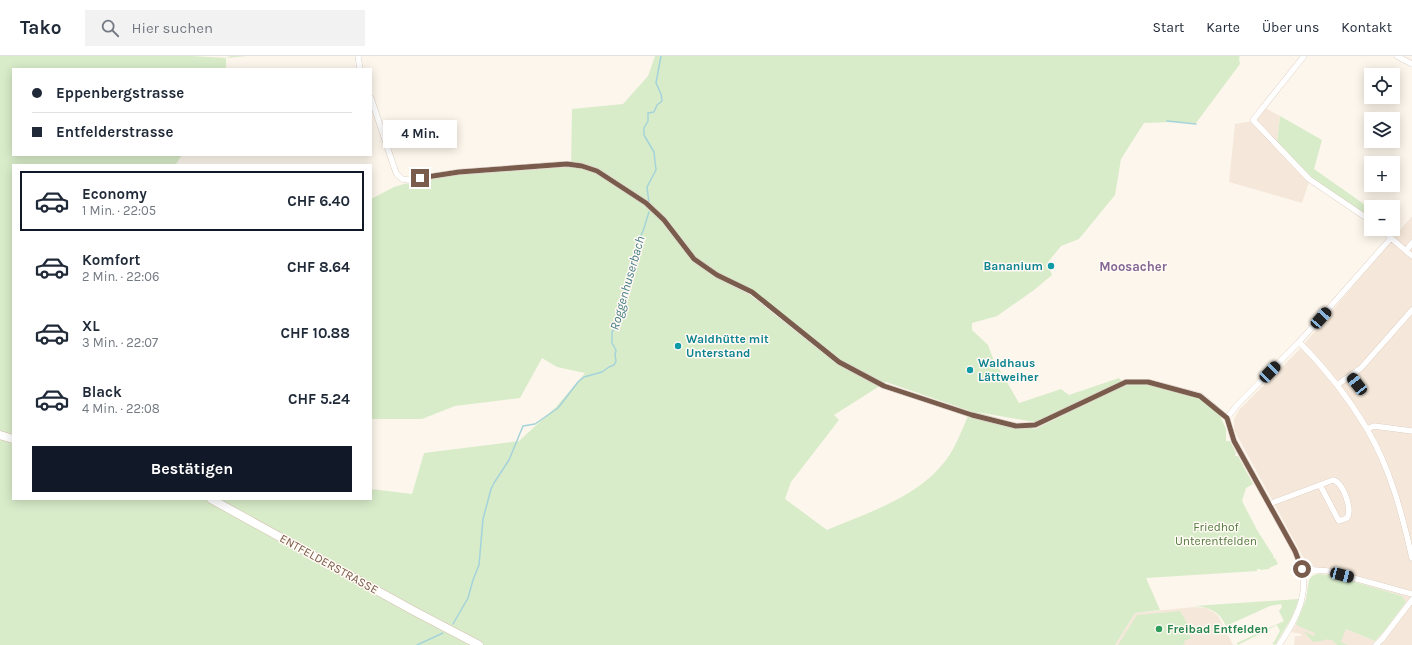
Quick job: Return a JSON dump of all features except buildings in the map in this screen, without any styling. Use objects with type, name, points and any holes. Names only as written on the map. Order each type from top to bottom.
[{"type":"street","points":[[358,56],[360,68]]},
{"type":"street","points":[[1304,56],[1253,120],[1309,179],[1364,216]]},
{"type":"street","points":[[1398,56],[1412,64]]},
{"type":"street","points":[[372,101],[396,173],[402,179],[408,180],[459,172],[567,164],[582,166],[597,171],[646,203],[664,220],[694,259],[717,275],[752,292],[839,362],[884,386],[984,418],[1026,427],[1035,425],[1124,383],[1148,382],[1200,396],[1227,418],[1234,441],[1295,551],[1302,569],[1304,586],[1302,600],[1296,616],[1279,645]]},
{"type":"street","points":[[1227,418],[1238,404],[1300,342],[1391,238],[1412,256]]},
{"type":"street","points":[[1406,251],[1412,244]]},
{"type":"street","points":[[1337,385],[1361,368],[1412,310]]},
{"type":"street","points":[[1300,342],[1325,369],[1367,429],[1389,477],[1399,505],[1412,558]]},
{"type":"street","points":[[1350,376],[1363,392]]},
{"type":"street","points":[[1367,429],[1374,426],[1412,431]]},
{"type":"street","points":[[0,435],[12,439]]},
{"type":"street","points":[[1269,504],[1333,480],[1337,481],[1341,485],[1350,509],[1348,518],[1339,520],[1320,485]]},
{"type":"street","name":"ENTFELDERSTRASSE","points":[[213,500],[479,645]]},
{"type":"street","points":[[1302,569],[1328,571],[1412,594]]},
{"type":"street","points":[[1376,645],[1412,600]]},
{"type":"shaded area","points":[[1265,108],[1280,116],[1277,143],[1309,182],[1302,203],[1229,182],[1235,124],[1253,121]]},
{"type":"shaded area","points":[[1412,216],[1412,645],[1294,645],[1295,636],[1301,636],[1301,634],[1291,632],[1296,624],[1340,642],[1346,629],[1375,641],[1406,602],[1402,596],[1335,576],[1321,574],[1308,566],[1234,430],[1234,419],[1240,409],[1300,349],[1395,236],[1400,236],[1400,230]]},
{"type":"shaded area","points":[[1194,607],[1206,608],[1215,613],[1219,617],[1233,645],[1115,645],[1135,613]]},
{"type":"green space","name":"Friedhof Unterentfelden","points":[[0,56],[192,56],[226,58],[226,68],[12,68],[12,156],[181,156],[176,164],[12,164],[12,500],[372,500],[372,489],[412,494],[424,453],[519,441],[556,407],[585,373],[557,367],[542,358],[520,398],[455,406],[422,419],[372,419],[372,198],[394,187],[452,175],[571,167],[572,109],[623,104],[648,76],[655,56],[1240,56],[1240,64],[1196,123],[1144,123],[1121,159],[1115,195],[1079,239],[1061,246],[1048,262],[1052,275],[1034,290],[997,316],[972,323],[972,330],[988,345],[994,361],[1019,403],[1061,389],[1069,395],[1119,378],[1124,383],[1040,423],[977,412],[1035,429],[1131,382],[1148,382],[1201,396],[1217,409],[1226,429],[1226,441],[1230,441],[1236,453],[1235,456],[1238,456],[1253,484],[1246,488],[1242,501],[1257,530],[1278,564],[1269,569],[1257,569],[1257,571],[1146,578],[1160,610],[1135,613],[1115,645],[0,645]],"holes":[[[886,382],[970,411],[956,443],[946,460],[934,473],[907,494],[875,510],[827,530],[785,499],[791,482],[839,420],[834,415]]]},
{"type":"green space","points":[[231,56],[246,56],[226,58]]},
{"type":"green space","points":[[1280,116],[1322,140],[1314,169],[1364,204],[1364,213],[1313,179],[1277,143]]},
{"type":"green space","points":[[1317,574],[1335,576],[1402,596],[1406,602],[1375,641],[1346,629],[1341,642],[1348,645],[1337,645],[1331,640],[1313,642],[1303,631],[1314,636],[1315,633],[1296,624],[1306,599],[1309,580],[1312,576]]},
{"type":"green space","points":[[1299,599],[1292,617],[1275,645],[1272,643],[1280,631],[1277,625],[1238,645],[1237,643],[1284,621],[1279,611],[1282,607],[1281,604],[1270,606],[1226,626],[1221,617],[1214,611],[1194,606]]},
{"type":"green space","name":"Freibad Entfelden","points":[[1180,611],[1191,630],[1188,632],[1191,638],[1184,641],[1185,644],[1118,645],[1137,615]]},
{"type":"waterway","name":"Roggenhuserbach","points":[[649,203],[647,187],[656,170],[654,152],[644,135],[644,128],[648,121],[648,113],[654,112],[657,105],[662,101],[661,94],[656,83],[661,56]]},
{"type":"waterway","points":[[1167,121],[1196,124]]},
{"type":"waterway","name":"Roggenhuserbach","points":[[453,624],[468,598],[479,565],[483,519],[491,489],[509,460],[523,426],[535,424],[558,408],[578,382],[584,377],[602,372],[614,365],[616,361],[616,350],[612,343],[614,322],[649,212]]},
{"type":"waterway","name":"Roggenhuserbach","points":[[417,645],[443,633]]},
{"type":"place","name":"Bananium","points":[[1051,266]]},
{"type":"place","name":"Waldhütte mit Unterstand","points":[[678,346]]},
{"type":"place","name":"Waldhaus Lättweiher","points":[[970,370]]},
{"type":"place","name":"Freibad Entfelden","points":[[1159,629]]},
{"type":"district","name":"Moosacher","points":[[1133,266]]},
{"type":"route","points":[[420,178],[459,172],[567,164],[582,166],[597,171],[646,203],[664,220],[694,259],[717,275],[752,292],[839,362],[884,386],[972,415],[1026,427],[1035,425],[1126,382],[1148,382],[1200,396],[1227,418],[1234,441],[1295,551],[1302,569]]}]
